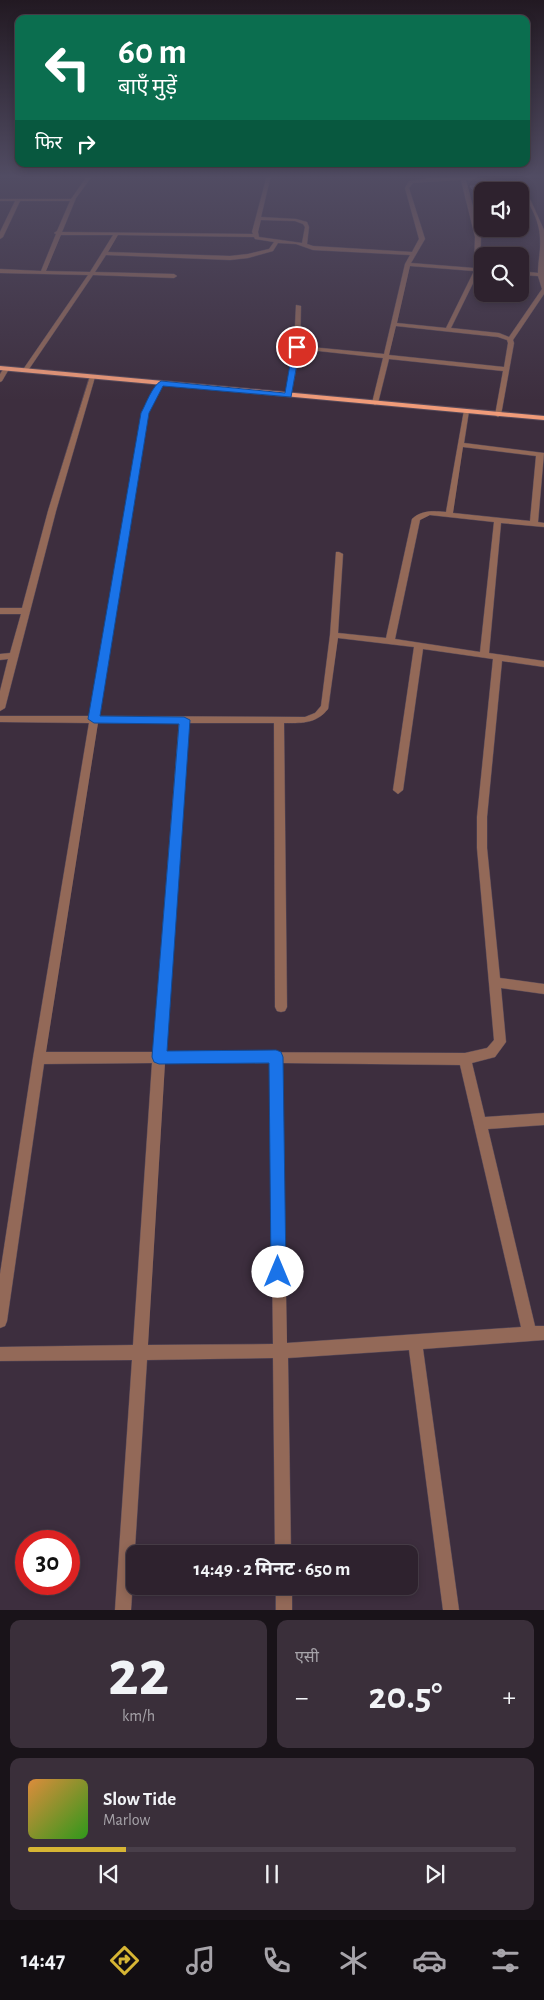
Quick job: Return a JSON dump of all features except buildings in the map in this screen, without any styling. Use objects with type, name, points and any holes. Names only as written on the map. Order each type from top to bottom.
[{"type":"main road","points":[[3,369],[544,418]]},
{"type":"street","points":[[43,271],[51,250]]},
{"type":"street","points":[[25,371],[106,250]]},
{"type":"street","points":[[104,253],[234,258],[270,250]]},
{"type":"street","points":[[339,250],[414,254]]},
{"type":"street","points":[[375,403],[408,264],[416,250]]},
{"type":"street","points":[[498,414],[510,340],[544,290],[540,275],[541,250]]},
{"type":"street","points":[[408,264],[474,270]]},
{"type":"street","points":[[0,271],[174,276]]},
{"type":"street","points":[[529,274],[540,275]]},
{"type":"street","points":[[448,329],[474,281]]},
{"type":"street","points":[[288,395],[297,347],[298,306]]},
{"type":"street","points":[[393,324],[499,335],[510,340]]},
{"type":"street","points":[[297,347],[505,368]]},
{"type":"street","points":[[0,380],[3,369]]},
{"type":"street","points":[[0,708],[52,511],[92,377]]},
{"type":"street","points":[[0,1322],[39,1058],[102,662],[145,413],[161,383]]},
{"type":"street","points":[[449,514],[466,411]]},
{"type":"street","points":[[461,445],[542,455],[534,524]]},
{"type":"street","points":[[390,641],[416,519],[422,514],[449,514],[544,526]]},
{"type":"street","points":[[484,655],[498,520]]},
{"type":"street","points":[[0,719],[306,720],[318,715],[325,707],[334,635],[339,554]]},
{"type":"street","points":[[0,611],[25,612]]},
{"type":"street","points":[[334,635],[419,645],[544,664]]},
{"type":"street","points":[[398,790],[419,645]]},
{"type":"street","points":[[0,656],[14,656]]},
{"type":"street","points":[[39,1058],[276,1057],[465,1059],[491,1053],[500,1042],[482,848],[482,817],[498,657]]},
{"type":"street","points":[[123,1610],[159,1057],[184,720]]},
{"type":"street","points":[[279,720],[281,1007]]},
{"type":"street","points":[[494,982],[544,989]]},
{"type":"street","points":[[276,1057],[283,1545]]},
{"type":"street","points":[[0,1354],[279,1351],[537,1333],[480,1123],[465,1059]]},
{"type":"street","points":[[480,1123],[544,1119]]},
{"type":"street","points":[[414,1342],[451,1610]]},
{"type":"street","points":[[284,1595],[284,1610]]},
{"type":"route","points":[[278,1272],[276,1057],[159,1057],[184,720],[94,719],[145,413],[161,383],[288,395],[297,347]]}]
